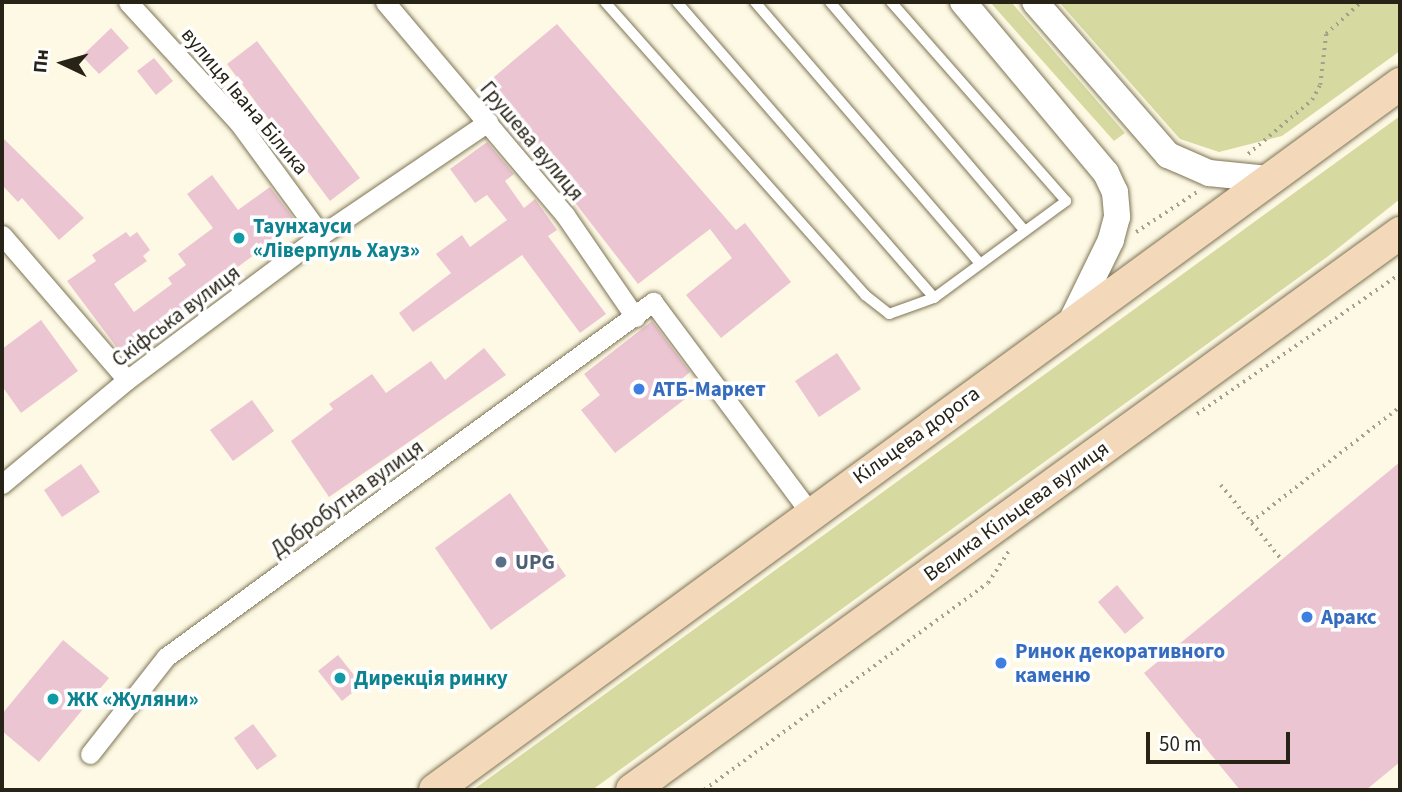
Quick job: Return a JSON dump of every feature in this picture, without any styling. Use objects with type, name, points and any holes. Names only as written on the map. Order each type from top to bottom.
[{"type":"highway","name":"Кільцева дорога","points":[[435,790],[1071,322],[1400,84]]},
{"type":"highway","name":"Велика Кільцева вулиця","points":[[632,790],[1400,233]]},
{"type":"main road","points":[[963,2],[1106,173],[1115,192],[1117,217],[1107,248],[1071,322]]},
{"type":"main road","points":[[1035,2],[1168,155],[1185,165],[1222,174],[1268,179]]},
{"type":"street","name":"вулиця Івана Білика","points":[[128,2],[239,123],[321,235]]},
{"type":"street","name":"Грушева вулиця","points":[[385,2],[565,215],[635,317]]},
{"type":"street","name":"Скіфська вулиця","points":[[2,484],[127,380],[321,235],[488,122]]},
{"type":"street","points":[[2,235],[127,380]]},
{"type":"street","name":"Добробутна вулиця","points":[[90,754],[166,657],[653,302],[810,513]]},
{"type":"lane","points":[[605,2],[865,295],[889,314],[934,298],[979,262],[1066,201],[891,2]]},
{"type":"lane","points":[[677,2],[934,298]]},
{"type":"lane","points":[[755,2],[979,262]]},
{"type":"lane","points":[[830,2],[1024,230]]},
{"type":"path","points":[[1107,248],[1222,174],[1312,100],[1320,86],[1326,34],[1338,19],[1361,2]]},
{"type":"path","points":[[1194,416],[1400,274]]},
{"type":"path","points":[[1251,522],[1400,407]]},
{"type":"path","points":[[1221,485],[1282,560]]},
{"type":"path","points":[[705,790],[988,583],[1013,544]]},
{"type":"green space","points":[[990,2],[1011,2],[1125,133],[1114,141]]},
{"type":"green space","points":[[1059,2],[1400,2],[1400,51],[1282,136],[1219,152],[1180,139]]},
{"type":"green space","points":[[1400,116],[1400,199],[1327,257],[592,790],[473,790]]},
{"type":"building","points":[[557,24],[736,230],[745,223],[791,282],[721,338],[686,295],[732,258],[710,229],[638,284],[539,156],[534,160],[507,127],[512,123],[483,86]]},
{"type":"building","points":[[111,28],[129,48],[99,74],[82,56]]},
{"type":"building","points":[[257,41],[360,178],[330,201],[227,64]]},
{"type":"building","points":[[154,58],[173,81],[156,95],[137,71]]},
{"type":"building","points":[[2,137],[84,218],[59,240],[22,198],[18,202],[2,185]]},
{"type":"building","points":[[487,142],[514,174],[505,181],[524,208],[535,199],[557,230],[548,236],[606,314],[580,333],[522,255],[413,332],[399,313],[451,273],[436,254],[462,235],[470,247],[507,220],[487,195],[475,203],[450,169]]},
{"type":"building","points":[[212,175],[238,210],[270,187],[297,223],[200,295],[206,303],[127,361],[67,281],[96,261],[92,255],[126,232],[130,237],[137,232],[150,250],[143,256],[147,261],[114,284],[134,312],[172,284],[168,278],[186,265],[178,254],[213,228],[187,194]]},
{"type":"building","points":[[41,320],[78,371],[21,413],[2,386],[2,349]]},
{"type":"building","name":"АТБ-Маркет","points":[[652,321],[690,372],[678,382],[689,396],[615,453],[581,410],[600,395],[584,374]]},
{"type":"building","points":[[484,348],[506,375],[329,497],[291,441],[333,409],[329,404],[372,374],[386,393],[431,361],[445,380]]},
{"type":"building","points":[[837,353],[861,389],[819,417],[795,381]]},
{"type":"building","points":[[252,400],[274,431],[233,461],[210,430]]},
{"type":"building","name":"Аракс","points":[[1400,462],[1400,762],[1366,790],[1240,790],[1144,673]]},
{"type":"building","points":[[81,464],[100,492],[62,517],[44,490]]},
{"type":"building","name":"UPG","points":[[510,493],[566,576],[491,630],[435,548]]},
{"type":"building","points":[[1117,585],[1144,618],[1125,634],[1098,602]]},
{"type":"building","name":"ЖК «Жуляни»","points":[[63,640],[109,678],[39,762],[2,731],[2,714]]},
{"type":"building","name":"Дирекція ринку","points":[[338,655],[362,685],[342,701],[318,671]]},
{"type":"building","points":[[253,724],[277,756],[257,770],[234,738]]},
{"type":"place","name":"Таунхауси «Ліверпуль Хауз»","points":[[239,238]]},
{"type":"place","name":"АТБ-Маркет","points":[[639,389]]},
{"type":"place","name":"UPG","points":[[501,562]]},
{"type":"place","name":"Аракс","points":[[1307,617]]},
{"type":"place","name":"Ринок декоративного каменю","points":[[1001,663]]},
{"type":"place","name":"Дирекція ринку","points":[[340,678]]},
{"type":"place","name":"ЖК «Жуляни»","points":[[53,699]]}]
